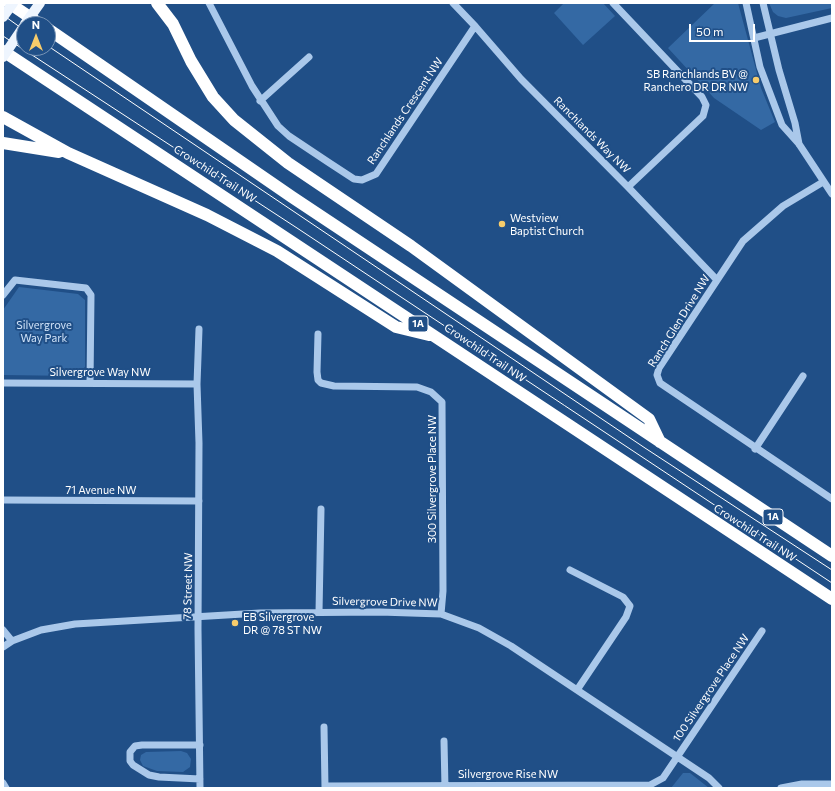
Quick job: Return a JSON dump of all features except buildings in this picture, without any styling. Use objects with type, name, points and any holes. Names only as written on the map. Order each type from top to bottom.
[{"type":"highway","points":[[9,3],[28,16]]},
{"type":"highway","points":[[157,3],[173,24],[191,61],[214,97],[234,120],[288,163],[411,246],[648,419],[661,443]]},
{"type":"highway","points":[[168,3],[173,24]]},
{"type":"highway","name":"Crowchild Trail NW","points":[[56,34],[286,192],[832,556]]},
{"type":"highway","name":"Crowchild Trail NW","points":[[3,51],[832,599]]},
{"type":"highway","points":[[3,117],[68,153],[207,215],[276,251],[396,327],[436,336]]},
{"type":"highway","points":[[3,142],[68,153]]},
{"type":"main road","points":[[3,17],[12,3]]},
{"type":"main road","points":[[31,16],[40,3]]},
{"type":"main road","points":[[3,57],[16,38]]},
{"type":"street","name":"Ranchlands Crescent NW","points":[[209,3],[260,102],[278,126],[289,136],[354,179],[362,180],[376,174],[475,26]]},
{"type":"street","name":"Ranchlands Way NW","points":[[453,3],[521,79],[628,187],[717,280]]},
{"type":"street","points":[[613,3],[702,97],[706,105],[704,116],[628,187]]},
{"type":"street","points":[[746,3],[760,67],[782,125],[799,144],[832,194]]},
{"type":"street","points":[[763,3],[784,90],[795,123],[799,144]]},
{"type":"street","points":[[754,38],[832,18]]},
{"type":"street","points":[[260,102],[309,57]]},
{"type":"street","name":"Ranch Glen Drive NW","points":[[823,182],[783,206],[743,241],[659,368],[657,378],[660,383],[832,499]]},
{"type":"street","points":[[3,295],[15,280],[86,288],[91,295],[90,383]]},
{"type":"street","name":"78 Street NW","points":[[199,329],[197,384],[199,443],[198,616],[200,788]]},
{"type":"street","name":"300 Silvergrove Place NW","points":[[318,334],[317,372],[318,380],[321,383],[334,386],[417,386],[431,392],[442,402],[444,591],[441,614]]},
{"type":"street","points":[[755,448],[803,376]]},
{"type":"street","name":"Silvergrove Way NW","points":[[3,383],[197,384]]},
{"type":"street","name":"71 Avenue NW","points":[[3,500],[199,501]]},
{"type":"street","points":[[319,612],[321,509]]},
{"type":"street","points":[[570,570],[622,597],[630,606],[626,617],[577,690]]},
{"type":"street","name":"Silvergrove Drive NW","points":[[3,647],[12,641],[41,630],[75,624],[198,616],[319,612],[441,614],[479,628],[511,646],[709,778],[719,788]]},
{"type":"street","points":[[3,630],[12,641]]},
{"type":"street","name":"100 Silvergrove Place NW","points":[[678,757],[762,631]]},
{"type":"street","points":[[324,727],[325,787]]},
{"type":"street","points":[[444,741],[445,786]]},
{"type":"street","points":[[200,745],[136,746],[131,749],[130,761],[133,765],[149,775],[158,777],[200,779]]},
{"type":"street","name":"Silvergrove Rise NW","points":[[325,787],[565,787],[650,785],[663,778],[678,757]]},
{"type":"street","points":[[3,783],[6,788]]},
{"type":"street","points":[[781,788],[802,784],[832,784]]},
{"type":"green space","points":[[564,3],[603,3],[615,16],[583,45],[554,13]]},
{"type":"green space","points":[[715,3],[738,3],[761,88],[775,122],[761,130],[714,98],[668,48]]},
{"type":"green space","points":[[769,3],[832,3],[832,8],[786,18],[778,16],[773,12]]},
{"type":"green space","name":"Silvergrove Way Park","points":[[19,287],[78,294],[85,300],[85,367],[75,376],[3,375],[3,310]]},
{"type":"green space","points":[[181,751],[187,753],[191,759],[190,767],[183,772],[157,771],[143,766],[140,760],[141,755],[146,752]]},
{"type":"green space","points":[[683,773],[690,773],[709,788],[671,788]]},
{"type":"tram line","points":[[3,15],[16,24]]},
{"type":"tram line","points":[[3,36],[297,228],[832,583]]},
{"type":"tram line","points":[[56,51],[645,448],[832,570]]},
{"type":"place","name":"SB Ranchlands BV @ Ranchero DR DR NW","points":[[756,80]]},
{"type":"place","name":"Westview Baptist Church","points":[[502,224]]},
{"type":"place","name":"EB Silvergrove DR @ 78 ST NW","points":[[235,623]]}]
